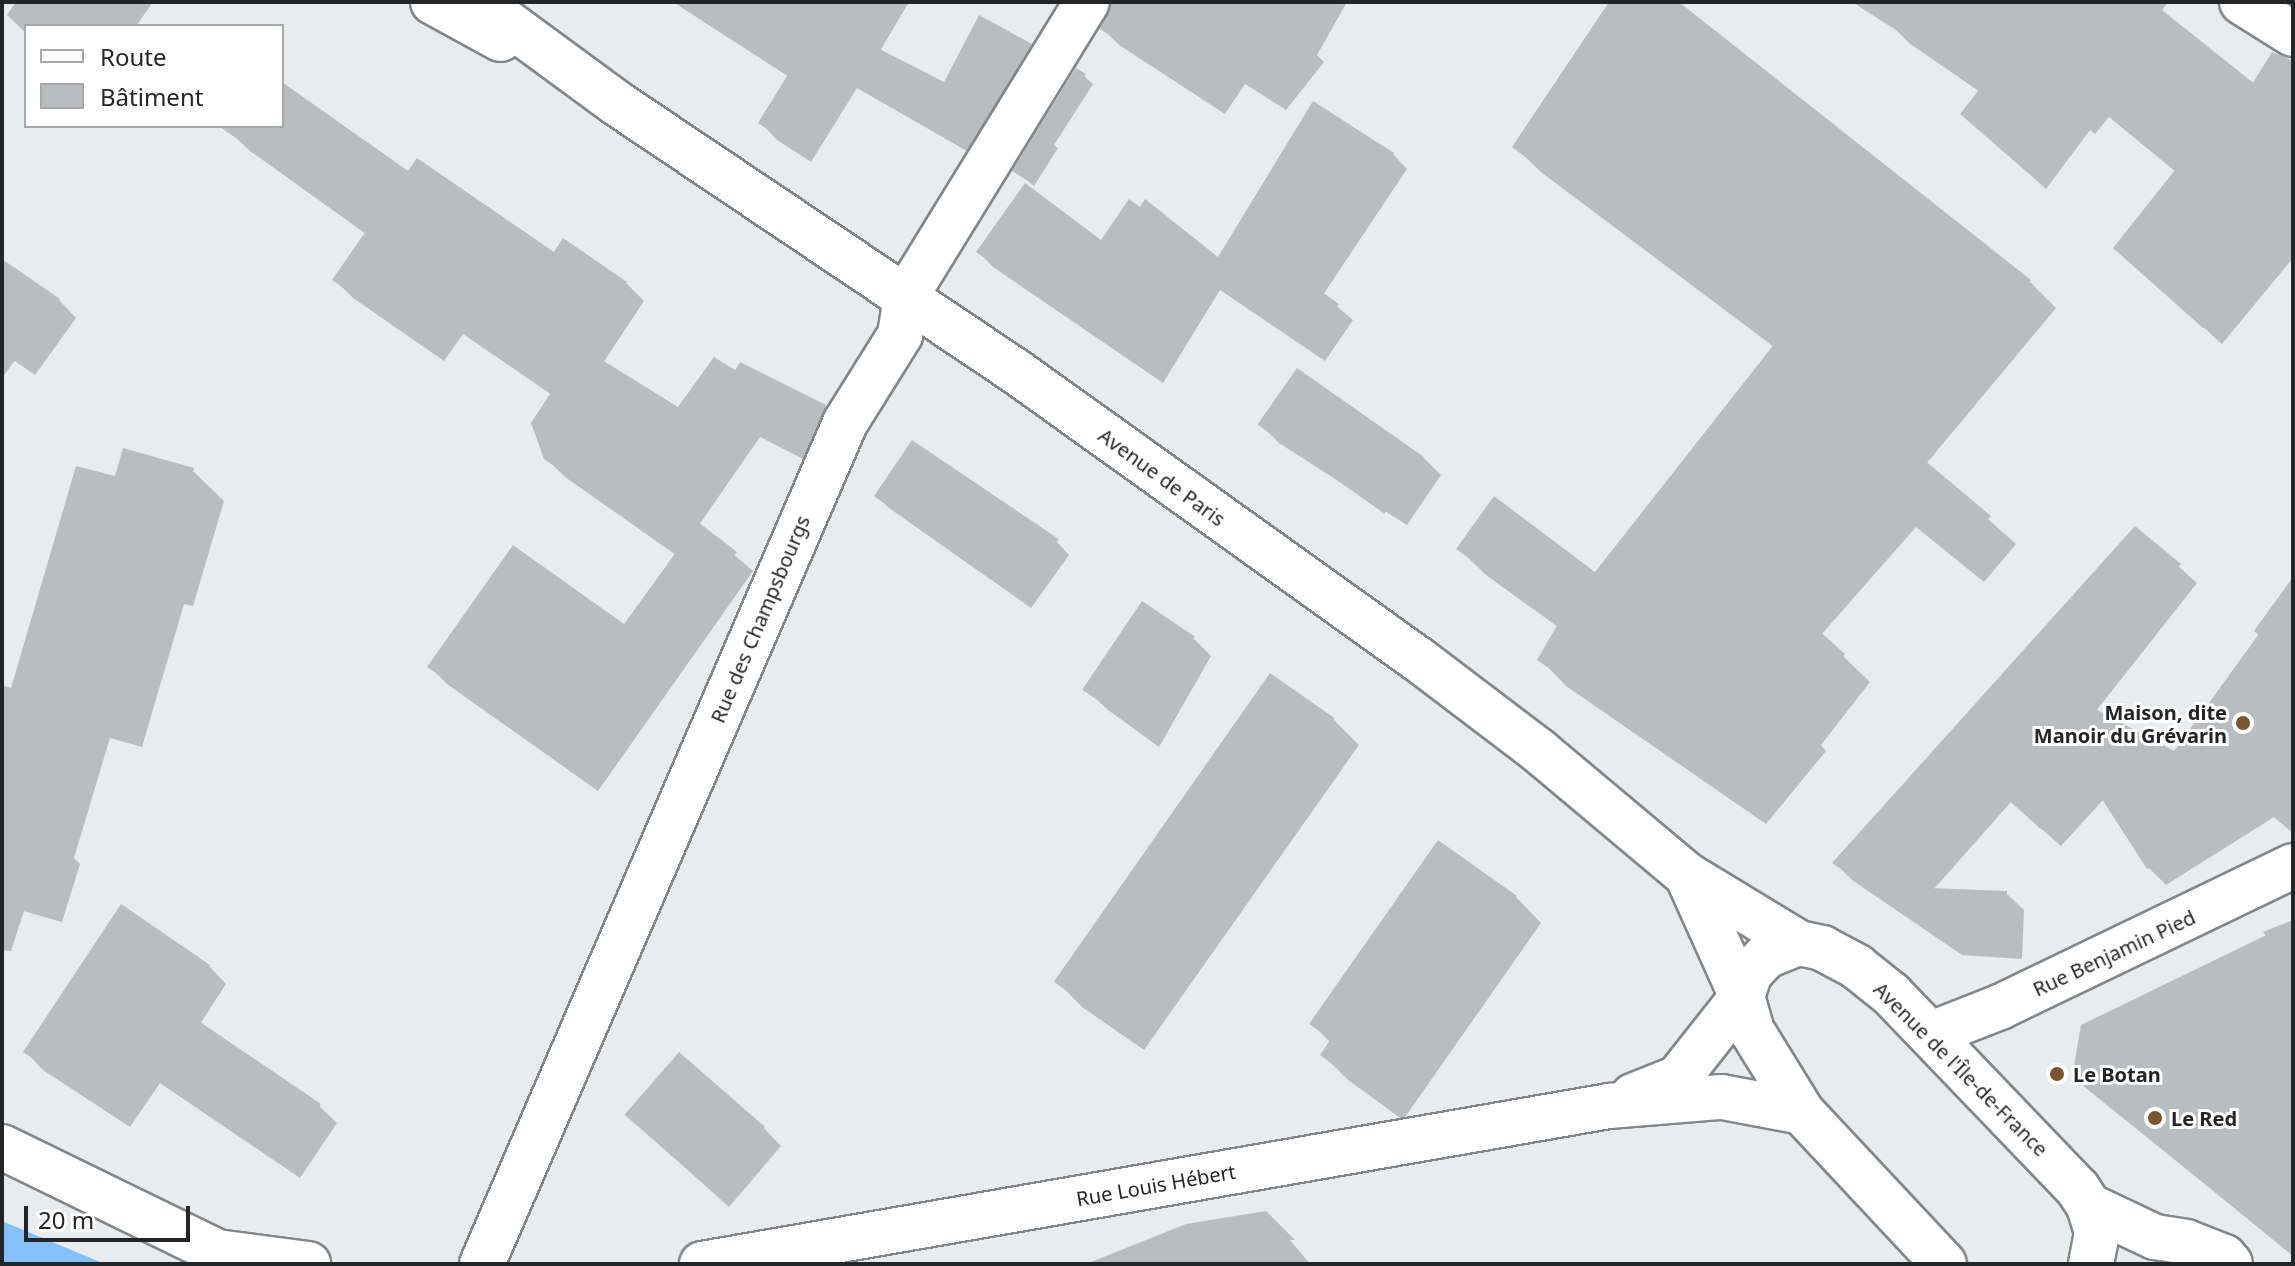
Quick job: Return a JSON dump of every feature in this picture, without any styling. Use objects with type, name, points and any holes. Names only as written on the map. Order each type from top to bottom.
[{"type":"street","name":"Avenue de Paris","points":[[433,2],[618,104]]},
{"type":"street","name":"Avenue de Paris","points":[[479,2],[618,104],[906,296],[1418,659],[1539,751],[1687,875],[1799,943]]},
{"type":"street","name":"Rue des Champsbourgs","points":[[482,1264],[845,423],[900,335],[906,296],[1087,2]]},
{"type":"street","points":[[2242,2],[2293,34]]},
{"type":"street","name":"Rue Benjamin Pied","points":[[1931,1034],[2000,1007],[2293,866]]},
{"type":"street","name":"Avenue de Paris","points":[[1687,875],[1742,997]]},
{"type":"street","points":[[1799,943],[1766,956],[1750,973],[1742,997],[1752,1031],[1802,1112],[1944,1264]]},
{"type":"street","name":"Avenue de l'Île-de-France","points":[[1799,943],[1822,948],[1857,967],[1931,1034],[2078,1189],[2089,1206],[2097,1233],[2091,1264]]},
{"type":"street","name":"Rue Louis Hébert","points":[[1609,1106],[1678,1078],[1742,997]]},
{"type":"street","name":"Rue Louis Hébert","points":[[702,1264],[1609,1106],[1722,1097],[1802,1112]]},
{"type":"street","points":[[2,1147],[217,1252],[308,1264]]},
{"type":"street","points":[[2089,1206],[2155,1237],[2186,1242],[2224,1257],[2230,1264]]},
{"type":"shaded area","points":[[2,1221],[105,1264],[2,1264]]},
{"type":"building","points":[[675,2],[882,2],[860,39],[944,82],[979,15],[1032,44],[969,146],[840,72],[793,147],[758,123],[789,73]]},
{"type":"building","points":[[1112,2],[1247,2],[1309,44],[1269,95],[1228,69],[1208,99],[1100,29]]},
{"type":"building","points":[[1609,2],[1679,2],[2031,280],[1898,438],[1991,516],[1956,557],[1888,501],[1794,608],[1845,654],[1796,717],[1801,723],[1738,799],[1537,660],[1559,622],[1456,549],[1494,496],[1595,572],[1775,343],[1512,147]]},
{"type":"building","points":[[1852,2],[2152,2],[2281,105],[2208,198],[2268,249],[2203,328],[2113,248],[2175,170],[2090,101],[2076,118],[2071,114],[2027,172],[1960,114],[1979,90],[1935,55]]},
{"type":"building","points":[[1076,68],[1086,74],[1046,136],[1050,138],[1025,179],[1012,171]]},
{"type":"building","points":[[284,83],[408,171],[417,158],[554,252],[563,238],[627,282],[583,348],[678,407],[714,357],[735,370],[740,362],[826,405],[805,453],[742,420],[658,539],[544,459],[531,423],[552,391],[444,318],[425,344],[332,280],[366,231],[222,128],[284,128]]},
{"type":"building","points":[[1313,101],[1394,153],[1308,282],[1339,304],[1309,348],[1205,277],[1148,370],[976,252],[1025,183],[1101,240],[1129,199],[1140,207],[1145,199],[1218,257]]},
{"type":"building","points":[[2,259],[60,299],[2,378]]},
{"type":"building","points":[[1297,368],[1424,457],[1384,513],[1257,425]]},
{"type":"building","points":[[912,440],[1059,539],[1021,595],[874,496]]},
{"type":"building","points":[[123,448],[194,468],[162,576],[153,574],[110,717],[79,708],[42,829],[50,831],[11,951],[2,950],[2,685],[11,688],[76,466],[115,476]]},
{"type":"building","points":[[698,522],[737,552],[580,775],[427,667],[513,545],[624,624]]},
{"type":"building","points":[[2135,526],[2181,564],[2075,698],[2174,751],[2293,587],[2293,833],[2255,801],[2147,869],[2089,779],[2042,830],[1993,786],[1902,887],[2007,891],[2006,943],[1943,939],[1832,863]]},
{"type":"building","points":[[1142,601],[1195,637],[1135,725],[1082,690]]},
{"type":"building","points":[[1270,673],[1335,718],[1118,1027],[1054,982]]},
{"type":"building","points":[[1438,840],[1517,896],[1377,1097],[1320,1055],[1331,1039],[1309,1024]]},
{"type":"building","points":[[121,904],[210,965],[181,1009],[321,1104],[282,1162],[141,1067],[112,1111],[23,1052]]},
{"type":"building","points":[[2293,922],[2293,1255],[2072,1077],[2081,1025]]},
{"type":"building","points":[[679,1052],[765,1127],[711,1189],[625,1115]]},
{"type":"place","name":"Maison, dite Manoir du Grévarin","points":[[2243,723]]},
{"type":"place","name":"Le Botan","points":[[2057,1074]]},
{"type":"place","name":"Le Red","points":[[2155,1118]]}]
